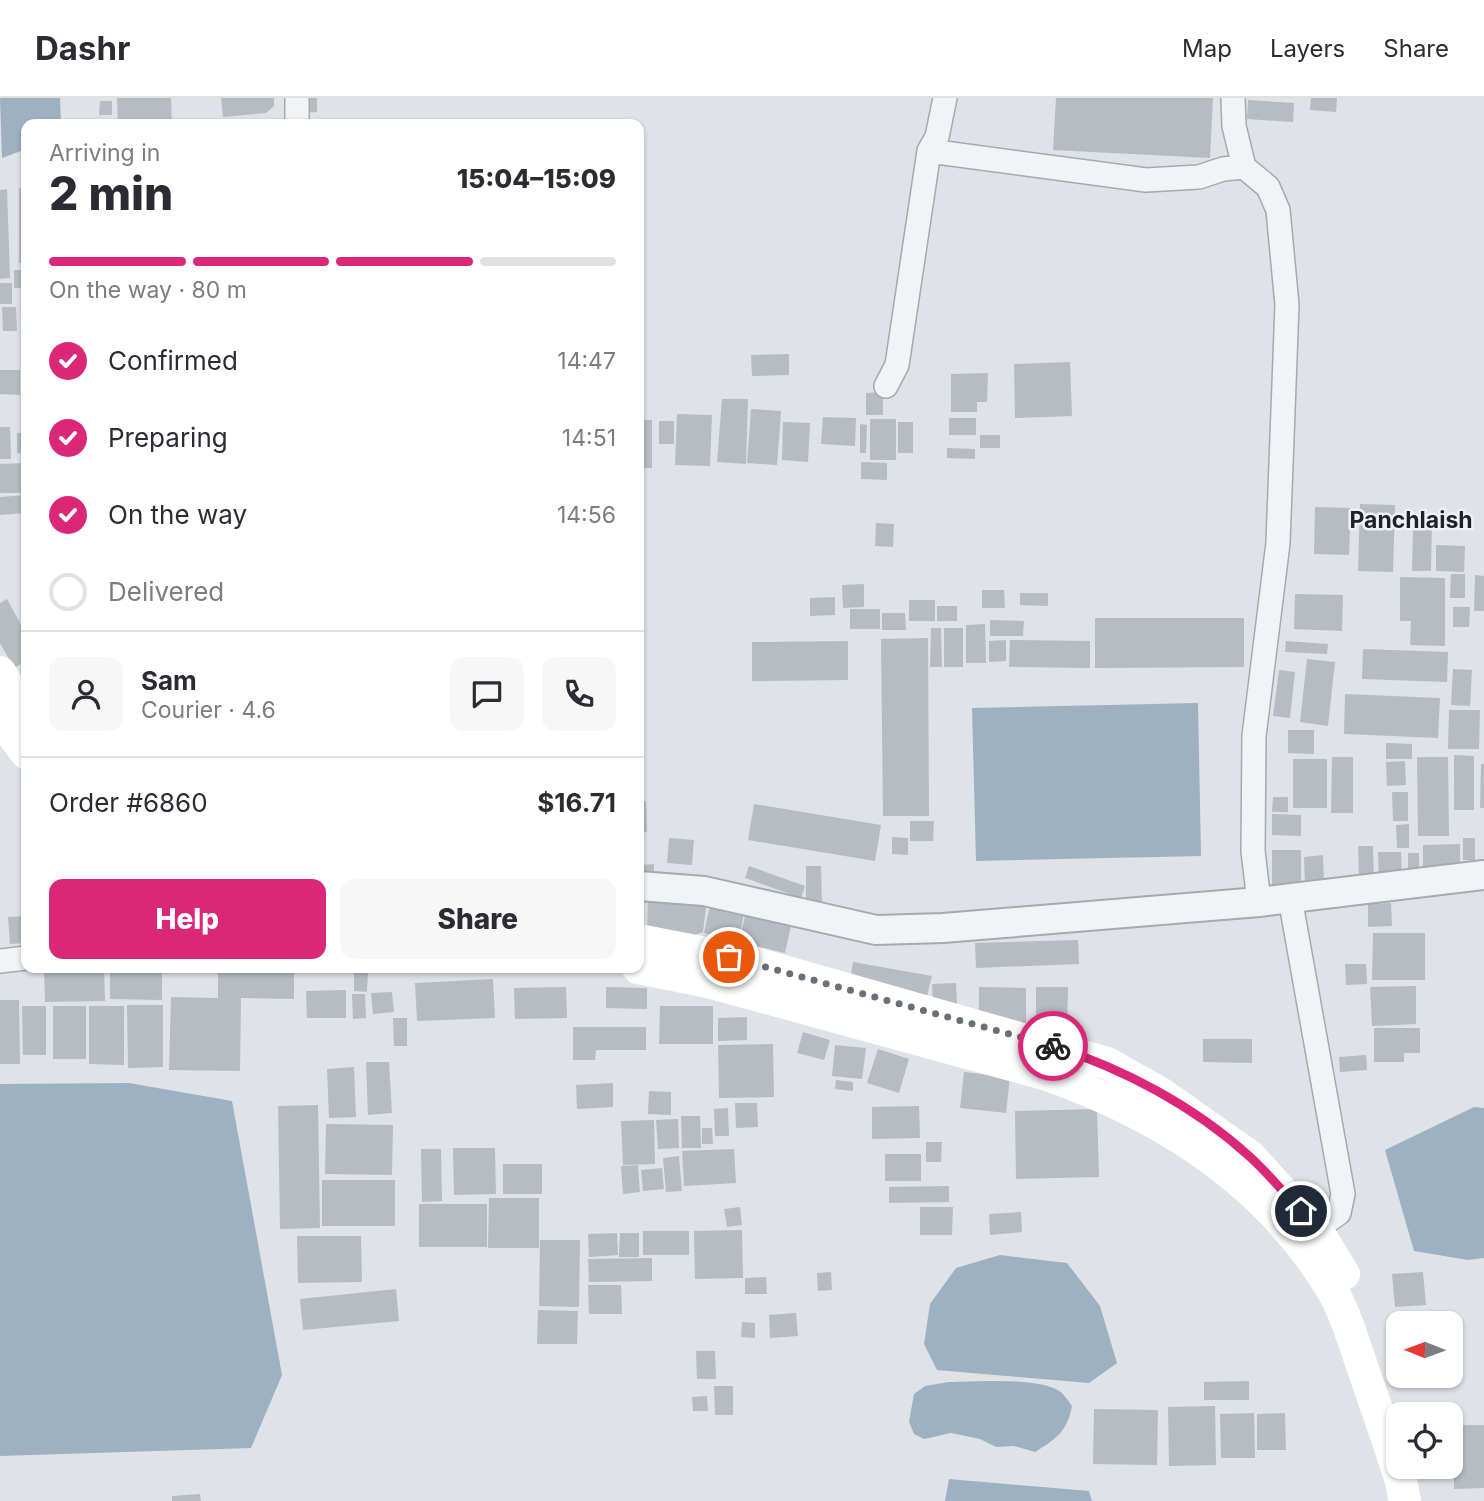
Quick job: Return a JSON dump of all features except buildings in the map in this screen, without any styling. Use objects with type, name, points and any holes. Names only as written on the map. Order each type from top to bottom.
[{"type":"main road","points":[[0,672],[21,707]]},
{"type":"main road","points":[[0,719],[21,746]]},
{"type":"main road","points":[[644,941],[752,961],[1107,1063],[1162,1094],[1250,1156],[1308,1235],[1346,1277],[1392,1402]]},
{"type":"main road","points":[[644,969],[708,982],[1044,1073],[1098,1093],[1159,1123],[1227,1170],[1308,1235],[1354,1344],[1401,1480],[1405,1501]]},
{"type":"main road","points":[[1420,1479],[1426,1501]]},
{"type":"street","points":[[297,98],[297,119]]},
{"type":"street","points":[[886,386],[897,365],[929,151],[937,137],[945,98]]},
{"type":"street","points":[[1234,98],[1234,126],[1244,167],[1268,187],[1278,210],[1287,305],[1278,544],[1254,736],[1253,851],[1259,902]]},
{"type":"street","points":[[929,151],[1146,180],[1199,177],[1223,169],[1244,167]]},
{"type":"street","points":[[644,886],[704,891],[876,930],[943,928],[1259,902],[1484,876]]},
{"type":"street","points":[[1290,898],[1343,1194],[1339,1213],[1308,1235]]},
{"type":"street","points":[[0,961],[21,959]]},
{"type":"water","points":[[0,98],[60,98],[61,119],[21,119],[21,151],[2,158]]},
{"type":"water","points":[[1198,703],[1201,856],[976,861],[972,708]]},
{"type":"water","points":[[129,1083],[232,1101],[282,1375],[251,1448],[0,1456],[0,1084]]},
{"type":"water","points":[[1474,1107],[1484,1108],[1484,1258],[1468,1260],[1414,1251],[1385,1150]]},
{"type":"water","points":[[1000,1255],[1067,1263],[1100,1306],[1117,1363],[1089,1383],[937,1370],[924,1344],[930,1304],[956,1268]]},
{"type":"water","points":[[1008,1381],[1040,1384],[1062,1393],[1072,1406],[1060,1434],[1035,1452],[1014,1446],[996,1447],[980,1439],[951,1433],[924,1439],[914,1434],[909,1422],[914,1394],[925,1386],[949,1382]]},
{"type":"water","points":[[949,1479],[1089,1491],[1092,1501],[945,1501]]},
{"type":"way so far","points":[[729,957],[752,961],[896,1004],[1053,1046]]},
{"type":"district","name":"Panchlaish","points":[[1411,520]]},
{"type":"route","points":[[1053,1046],[1107,1063],[1162,1094],[1250,1156],[1301,1211]]}]
